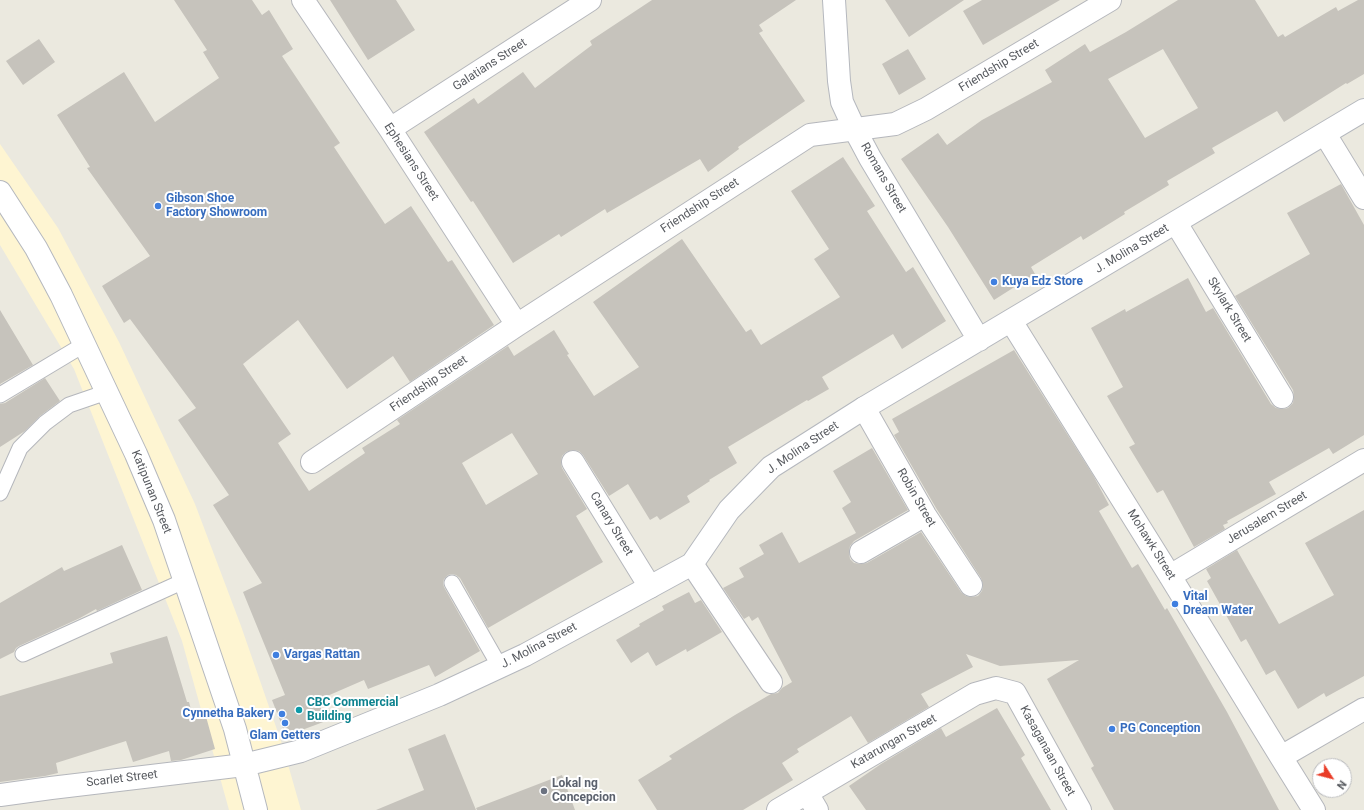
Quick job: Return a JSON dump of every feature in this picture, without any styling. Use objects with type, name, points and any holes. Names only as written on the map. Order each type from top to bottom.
[{"type":"street","name":"Ephesians Street","points":[[303,0],[390,129],[517,325]]},
{"type":"street","name":"Galatians Street","points":[[390,129],[590,0]]},
{"type":"street","name":"Romans Street","points":[[834,0],[839,81],[842,102],[854,128],[979,340]]},
{"type":"street","name":"Friendship Street","points":[[312,462],[517,325],[810,135],[854,128],[895,124],[926,109],[1110,0]]},
{"type":"street","name":"J. Molina Street","points":[[244,765],[301,751],[439,695],[525,655],[692,564],[729,510],[771,467],[864,408],[1364,110]]},
{"type":"street","points":[[1325,134],[1364,198]]},
{"type":"street","name":"Katipunan Street","points":[[0,192],[36,248],[61,295],[136,454],[164,520],[235,730],[256,810]]},
{"type":"street","name":"Skylark Street","points":[[1176,223],[1282,397]]},
{"type":"street","name":"Mohawk Street","points":[[1011,321],[1314,810]]},
{"type":"street","name":"Robin Street","points":[[864,408],[925,515],[971,585]]},
{"type":"street","name":"Jerusalem Street","points":[[1170,576],[1364,460]]},
{"type":"street","name":"Canary Street","points":[[573,462],[650,587]]},
{"type":"street","points":[[861,552],[925,515]]},
{"type":"street","points":[[692,564],[771,682]]},
{"type":"street","name":"Katarungan Street","points":[[778,810],[812,801],[975,694],[996,688],[1015,693]]},
{"type":"street","name":"Kasaganaan Street","points":[[1015,693],[1080,810]]},
{"type":"street","points":[[1281,757],[1364,709]]},
{"type":"street","name":"Scarlet Street","points":[[0,795],[244,765]]},
{"type":"lane","points":[[0,395],[85,344]]},
{"type":"lane","points":[[0,493],[20,448],[45,423],[69,405],[107,392]]},
{"type":"lane","points":[[23,654],[184,581]]},
{"type":"lane","points":[[452,583],[500,667]]},
{"type":"shaded area","points":[[0,144],[58,228],[119,342],[195,504],[241,626],[283,747],[301,810],[229,810],[182,641],[74,369],[0,245]]},
{"type":"building","points":[[174,0],[252,0],[262,15],[269,10],[293,49],[282,56],[340,143],[334,147],[385,224],[411,206],[448,262],[452,260],[494,325],[410,382],[393,356],[347,389],[298,320],[243,364],[291,434],[278,443],[309,491],[365,453],[362,448],[400,424],[397,420],[508,346],[514,356],[554,330],[569,354],[567,355],[594,396],[639,367],[593,302],[682,239],[746,332],[751,329],[761,345],[840,297],[814,259],[829,249],[791,191],[843,157],[875,206],[867,211],[906,272],[913,267],[946,321],[902,349],[893,334],[822,377],[829,389],[808,401],[807,400],[728,447],[737,463],[709,480],[710,481],[687,496],[690,502],[660,520],[657,516],[650,520],[628,484],[609,496],[583,455],[579,451],[573,450],[566,452],[562,456],[562,468],[587,509],[576,516],[603,562],[488,628],[460,578],[452,574],[448,575],[444,579],[444,587],[480,651],[435,677],[429,665],[368,689],[364,680],[318,700],[326,721],[286,736],[272,700],[285,695],[243,592],[262,583],[213,505],[229,495],[178,420],[196,408],[130,319],[124,323],[102,286],[150,256],[87,168],[90,167],[57,115],[124,72],[155,122],[219,78],[203,52],[207,50]],"holes":[[[512,433],[538,474],[486,505],[462,463]]]},
{"type":"building","points":[[330,0],[396,0],[415,30],[368,60]]},
{"type":"building","points":[[652,0],[796,0],[759,25],[763,31],[759,33],[805,101],[738,147],[739,149],[708,172],[700,159],[607,213],[605,209],[561,237],[559,234],[513,263],[473,201],[471,202],[424,132],[474,98],[478,104],[523,72],[535,88],[592,45],[590,41]]},
{"type":"building","points":[[885,0],[964,0],[909,37]]},
{"type":"building","points":[[982,0],[1060,0],[983,45],[963,11]]},
{"type":"building","points":[[1178,0],[1255,0],[1278,37],[1283,34],[1285,37],[1336,7],[1338,11],[1358,0],[1364,0],[1364,74],[1347,84],[1346,83],[1284,122],[1277,111],[1212,148],[1215,153],[1167,181],[1169,185],[1124,212],[1125,214],[1083,240],[1081,236],[1031,267],[1035,274],[994,300],[948,227],[901,159],[938,133],[947,145],[982,120],[1052,82],[1045,70],[1085,44],[1090,52]],"holes":[[[1163,49],[1198,108],[1145,138],[1108,79]]]},
{"type":"building","points":[[39,39],[55,62],[23,85],[6,61]]},
{"type":"building","points":[[908,49],[926,79],[899,95],[882,64]]},
{"type":"building","points":[[1341,184],[1364,225],[1364,435],[1333,454],[1329,448],[1269,482],[1276,494],[1227,521],[1228,523],[1223,525],[1225,529],[1194,547],[1163,490],[1157,493],[1129,447],[1135,444],[1107,396],[1123,387],[1091,328],[1125,309],[1126,312],[1188,278],[1206,312],[1213,308],[1271,404],[1276,408],[1288,408],[1293,403],[1293,390],[1235,296],[1310,254],[1287,213]]},
{"type":"building","points":[[0,310],[33,365],[0,384]]},
{"type":"building","points":[[1014,350],[1093,475],[1109,505],[1099,511],[1132,568],[1138,564],[1165,610],[1167,608],[1227,712],[1279,810],[1114,810],[1091,768],[1094,766],[1047,679],[1079,660],[1000,666],[966,654],[973,667],[921,694],[929,707],[868,743],[851,716],[797,749],[799,752],[782,763],[793,780],[743,810],[657,810],[638,780],[672,759],[669,756],[771,694],[778,693],[782,688],[792,682],[758,617],[752,621],[749,616],[744,619],[723,588],[744,577],[739,568],[764,554],[759,545],[782,532],[799,563],[856,533],[842,508],[851,502],[833,471],[872,448],[908,510],[854,541],[850,546],[849,552],[850,559],[854,563],[867,563],[921,532],[961,592],[966,596],[972,597],[978,596],[982,591],[983,585],[981,578],[936,508],[894,435],[899,432],[892,419]]},
{"type":"building","points":[[45,378],[60,401],[40,416],[25,431],[0,447],[0,404],[5,403]]},
{"type":"building","points":[[1364,510],[1364,676],[1326,697],[1324,693],[1298,709],[1275,670],[1266,675],[1246,639],[1241,642],[1207,581],[1211,578],[1206,569],[1237,550],[1279,624],[1334,595],[1305,543]]},
{"type":"building","points":[[122,545],[142,590],[97,611],[96,609],[19,646],[14,652],[0,659],[0,603],[62,567],[64,571]]},
{"type":"building","points":[[689,592],[695,603],[701,600],[722,632],[687,652],[686,649],[656,666],[648,652],[631,663],[616,640],[640,626],[639,624],[664,610],[662,606]]},
{"type":"building","points":[[167,636],[193,717],[205,713],[215,749],[181,760],[171,761],[169,751],[133,762],[126,741],[56,763],[58,773],[0,782],[0,696],[113,663],[110,653]]},
{"type":"building","points":[[997,708],[1025,755],[1021,758],[1051,810],[866,810],[849,786],[881,764],[941,728],[946,737]]},
{"type":"building","points":[[445,734],[476,810],[376,810],[424,790],[408,749]]},
{"type":"building","name":"Lokal ng Concepcion","points":[[562,775],[575,810],[477,810],[476,808]]},
{"type":"place","name":"Gibson Shoe Factory Showroom","points":[[158,206]]},
{"type":"place","name":"Kuya Edz Store","points":[[994,282]]},
{"type":"place","name":"Vital Dream Water","points":[[1175,604]]},
{"type":"place","name":"Vargas Rattan","points":[[276,655]]},
{"type":"place","name":"CBC Commercial Building","points":[[299,710]]},
{"type":"place","name":"Cynnetha Bakery","points":[[282,714]]},
{"type":"place","name":"Glam Getters","points":[[285,723]]},
{"type":"place","name":"PG Conception","points":[[1112,729]]},
{"type":"place","name":"Lokal ng Concepcion","points":[[544,791]]}]
